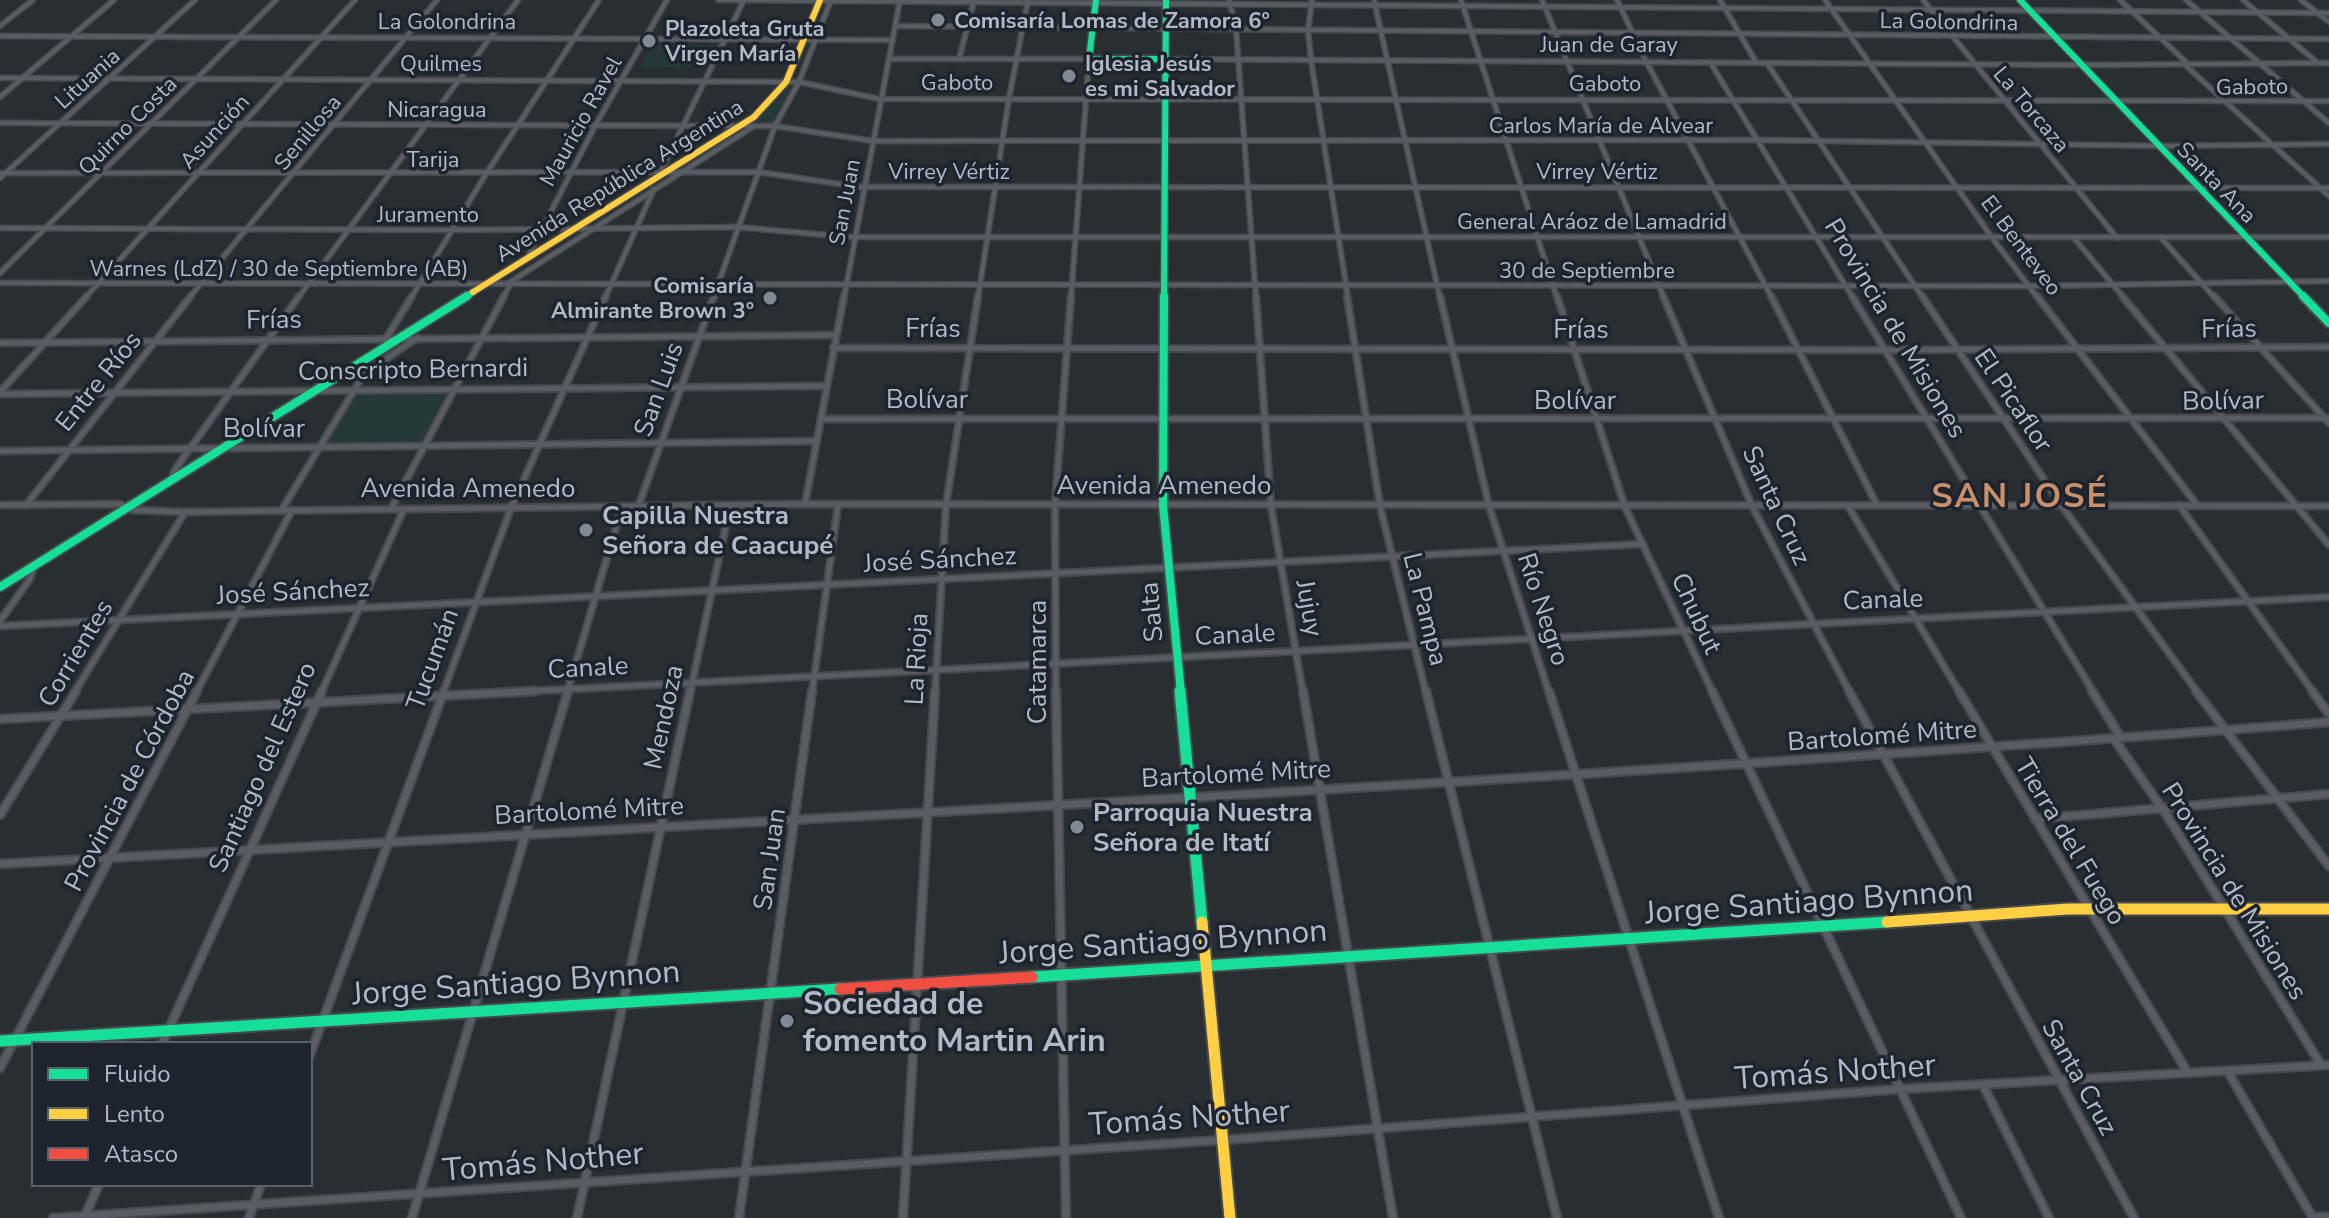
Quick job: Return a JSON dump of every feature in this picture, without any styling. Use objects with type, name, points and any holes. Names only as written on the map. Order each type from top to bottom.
[{"type":"street","points":[[0,26],[33,0]]},
{"type":"street","points":[[0,97],[114,0]]},
{"type":"street","name":"Lituania","points":[[2,175],[195,0]]},
{"type":"street","name":"Quirno Costa","points":[[0,273],[276,0]]},
{"type":"street","name":"Asunción","points":[[0,393],[96,283],[355,0]]},
{"type":"street","name":"Senillosa","points":[[200,284],[437,0]]},
{"type":"street","points":[[172,480],[174,471],[307,284],[518,0]]},
{"type":"street","points":[[387,341],[418,284],[516,125],[599,0]]},
{"type":"street","name":"Mauricio Ravel","points":[[526,260],[539,229],[667,0]]},
{"type":"street","points":[[718,0],[2329,13]]},
{"type":"street","points":[[662,173],[681,125],[744,0]]},
{"type":"street","name":"Avenida República Argentina","points":[[0,587],[224,448],[387,341],[399,338],[741,126],[762,110],[786,82],[820,0]]},
{"type":"street","name":"Avenida República Argentina","points":[[738,227],[775,126],[799,82],[831,0]]},
{"type":"street","name":"San Juan","points":[[805,504],[900,0]]},
{"type":"street","name":"Chubut","points":[[1461,0],[1535,237],[1625,507],[1961,1218]]},
{"type":"street","name":"Santa Cruz","points":[[1542,0],[1617,187],[1752,506],[2134,1218]]},
{"type":"street","points":[[1617,0],[1877,505]]},
{"type":"street","points":[[1720,0],[1756,62]]},
{"type":"street","name":"El Benteveo","points":[[1825,0],[1993,239],[2197,505]]},
{"type":"street","name":"La Torcaza","points":[[1923,0],[2117,238]]},
{"type":"street","name":"Santa Ana","points":[[2020,0],[2329,323]]},
{"type":"street","points":[[2120,0],[2329,196]]},
{"type":"street","points":[[2186,0],[2329,123]]},
{"type":"street","points":[[2243,0],[2318,63]]},
{"type":"street","points":[[2301,0],[2329,22]]},
{"type":"street","points":[[959,59],[974,1]]},
{"type":"street","name":"La Rioja","points":[[903,1218],[946,505],[1009,98],[1028,1]]},
{"type":"street","points":[[1089,59],[1096,2]]},
{"type":"street","name":"Salta","points":[[1166,2],[1163,505],[1230,1218]]},
{"type":"street","name":"Jujuy","points":[[1230,2],[1236,29],[1271,506],[1393,1218]]},
{"type":"street","name":"La Pampa","points":[[1312,3],[1308,30],[1311,60],[1380,506],[1557,1218]]},
{"type":"street","name":"Río Negro","points":[[1375,3],[1414,187],[1489,506],[1719,1218]]},
{"type":"street","name":"La Golondrina","points":[[896,26],[2329,39]]},
{"type":"street","name":"La Golondrina","points":[[0,36],[893,40]]},
{"type":"street","name":"Juan de Garay","points":[[889,59],[2081,65],[2329,63]]},
{"type":"street","name":"Catamarca","points":[[1066,1218],[1057,803],[1055,505],[1089,59]]},
{"type":"street","name":"Provincia de Misiones","points":[[1710,62],[1930,421],[2118,739],[2325,1065]]},
{"type":"street","name":"El Picaflor","points":[[1767,62],[2061,505],[2224,729],[2329,866]]},
{"type":"street","name":"Quilmes","points":[[0,78],[799,82],[880,99]]},
{"type":"street","name":"Gaboto","points":[[880,99],[2329,101]]},
{"type":"street","name":"Nicaragua","points":[[0,123],[775,126],[873,141]]},
{"type":"street","name":"Avenida República Argentina","points":[[508,285],[754,126]]},
{"type":"street","name":"Carlos María de Alvear","points":[[873,141],[1758,140],[2157,146],[2329,144]]},
{"type":"street","name":"Tarija","points":[[2,175],[758,172],[865,187]]},
{"type":"street","name":"Virrey Vértiz","points":[[865,187],[2329,188]]},
{"type":"street","name":"Tucumán","points":[[312,1050],[511,508],[654,189]]},
{"type":"street","name":"Juramento","points":[[0,228],[452,230],[738,227],[855,236]]},
{"type":"street","name":"San Luis","points":[[638,507],[738,227]]},
{"type":"street","name":"General Aráoz de Lamadrid","points":[[855,236],[2329,237]]},
{"type":"street","points":[[2074,238],[2329,545]]},
{"type":"street","points":[[2162,239],[2327,420]]},
{"type":"street","name":"30 de Septiembre","points":[[846,285],[2029,286],[2329,281]]},
{"type":"street","name":"Warnes (LdZ) / 30 de Septiembre (AB)","points":[[0,283],[846,285]]},
{"type":"street","name":"Entre Ríos","points":[[26,505],[200,284]]},
{"type":"street","points":[[391,509],[508,285]]},
{"type":"street","points":[[399,338],[836,335]]},
{"type":"street","points":[[281,511],[367,371],[417,338]]},
{"type":"street","name":"Frías","points":[[0,343],[268,339],[387,341]]},
{"type":"street","name":"Frías","points":[[833,348],[2169,350],[2329,347]]},
{"type":"street","name":"Conscripto Bernardi","points":[[0,393],[826,386]]},
{"type":"street","name":"Bolívar","points":[[821,419],[2327,420]]},
{"type":"street","name":"Bolívar","points":[[0,451],[816,441]]},
{"type":"street","name":"Avenida Amenedo","points":[[0,505],[119,504],[133,510],[185,512],[805,504],[2329,506]]},
{"type":"street","name":"San Juan","points":[[739,1218],[838,505]]},
{"type":"street","points":[[2179,505],[2329,714]]},
{"type":"street","name":"Mendoza","points":[[577,1218],[730,506]]},
{"type":"street","name":"Tierra del Fuego","points":[[1848,506],[2188,1073]]},
{"type":"street","points":[[412,1218],[622,507]]},
{"type":"street","name":"Santiago del Estero","points":[[163,1042],[404,509]]},
{"type":"street","name":"Provincia de Córdoba","points":[[0,1068],[292,510]]},
{"type":"street","name":"Corrientes","points":[[0,815],[185,512]]},
{"type":"street","name":"José Sánchez","points":[[0,624],[1643,544]]},
{"type":"street","points":[[0,624],[30,579],[34,566]]},
{"type":"street","name":"Canale","points":[[0,719],[2329,597]]},
{"type":"street","name":"Bartolomé Mitre","points":[[0,864],[1448,782],[1992,748],[2329,722]]},
{"type":"street","points":[[2035,819],[2276,796],[2329,794]]},
{"type":"street","name":"Jorge Santiago Bynnon","points":[[0,1041],[1629,940],[2089,908],[2328,911]]},
{"type":"street","name":"Tomás Nother","points":[[53,1218],[1065,1148],[1223,1140],[1900,1089],[2325,1065]]},
{"type":"street","points":[[2228,1072],[2312,1218],[2329,1217]]},
{"type":"street","points":[[1983,1085],[2049,1218]]},
{"type":"street","points":[[85,1217],[98,1186]]},
{"type":"street","points":[[249,1218],[260,1186]]},
{"type":"shaded area","points":[[653,45],[715,45],[705,67],[641,67]]},
{"type":"shaded area","points":[[788,83],[797,83],[775,123],[748,125]]},
{"type":"shaded area","points":[[449,392],[421,444],[325,445],[356,393]]},
{"type":"traffic: fast","points":[[1096,0],[1089,59],[1164,59]]},
{"type":"traffic: fast","points":[[1166,0],[1163,505],[1202,922]]},
{"type":"traffic: fast","points":[[2020,0],[2329,323]]},
{"type":"traffic: fast","points":[[0,587],[473,292]]},
{"type":"traffic: fast","points":[[1032,977],[1887,922]]},
{"type":"traffic: fast","points":[[0,1041],[840,989]]},
{"type":"traffic: slow","points":[[473,292],[754,117],[786,82],[820,0]]},
{"type":"traffic: slow","points":[[1887,922],[2068,909],[2329,909]]},
{"type":"traffic: slow","points":[[1202,922],[1230,1218]]},
{"type":"traffic: jam","points":[[840,989],[1032,977]]},
{"type":"place","name":"Comisaría Lomas de Zamora 6°","points":[[938,20]]},
{"type":"place","name":"Plazoleta Gruta Virgen María","points":[[649,41]]},
{"type":"place","name":"Iglesia Jesús es mi Salvador","points":[[1069,76]]},
{"type":"place","name":"Comisaría Almirante Brown 3°","points":[[770,298]]},
{"type":"place","name":"Capilla Nuestra Señora de Caacupé","points":[[586,530]]},
{"type":"place","name":"Parroquia Nuestra Señora de Itatí","points":[[1077,827]]},
{"type":"place","name":"Sociedad de fomento Martin Arin","points":[[787,1021]]},
{"type":"district","name":"SAN JOSÉ","points":[[2020,495]]}]
